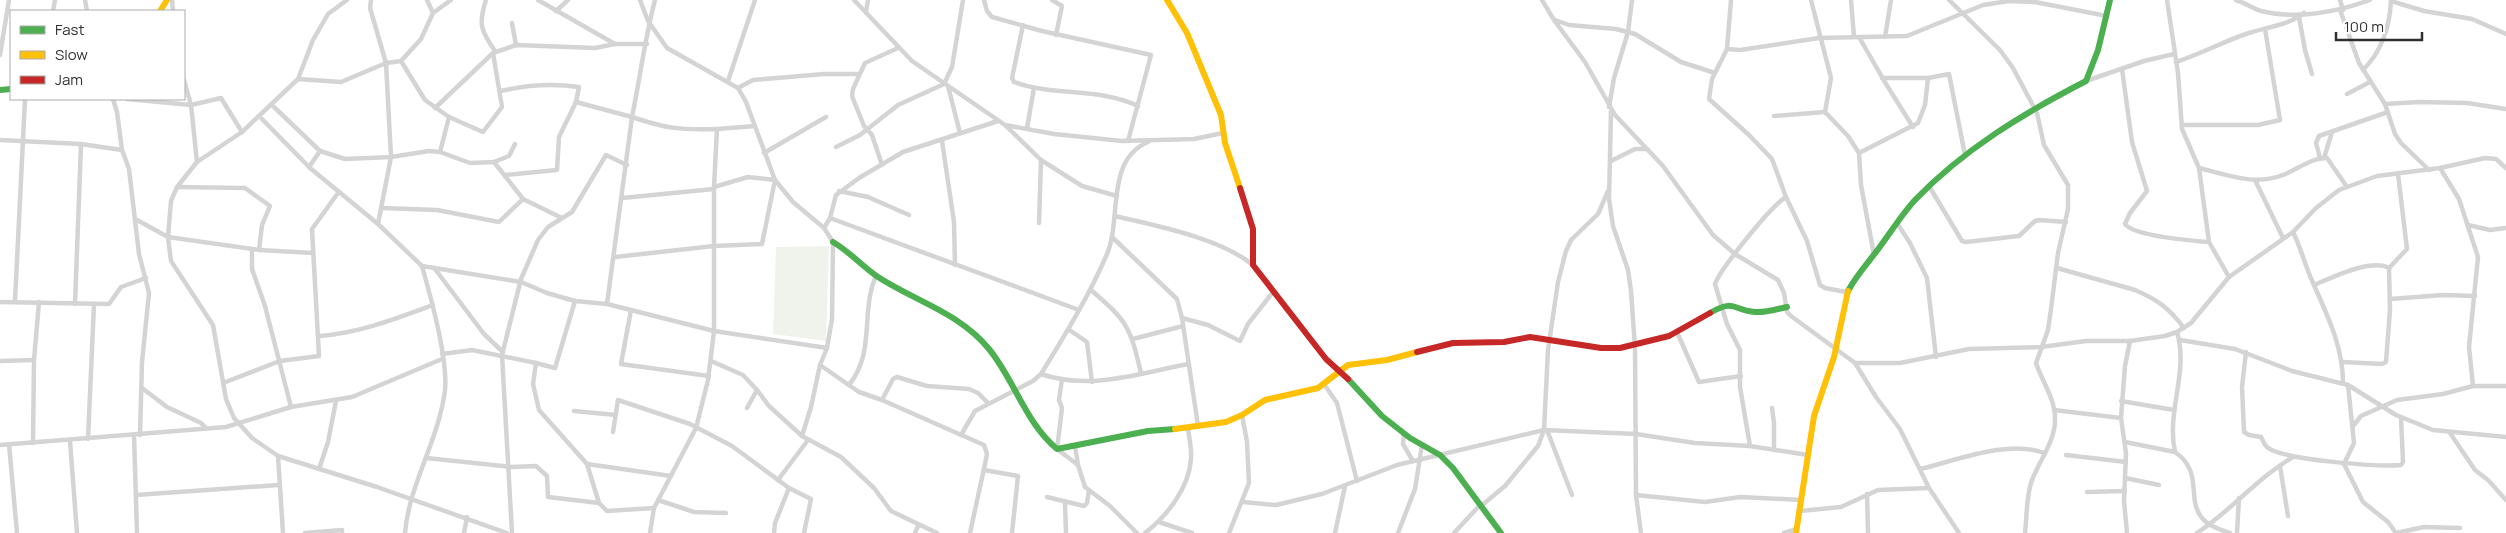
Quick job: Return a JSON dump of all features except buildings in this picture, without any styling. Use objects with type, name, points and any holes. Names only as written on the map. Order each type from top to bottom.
[{"type":"street","points":[[0,55],[9,0]]},
{"type":"street","points":[[347,0],[328,14],[313,40],[298,78],[242,132],[197,162],[177,187],[171,201],[168,237],[171,261],[214,325],[226,399],[237,422],[252,438],[278,456],[378,487],[411,500],[467,517],[507,533]]},
{"type":"street","points":[[371,0],[370,8],[386,63],[391,157],[378,224]]},
{"type":"street","points":[[427,0],[433,13]]},
{"type":"street","points":[[298,78],[341,82],[386,63],[401,61],[420,39],[433,13],[451,0]]},
{"type":"street","points":[[401,61],[425,100],[449,116],[483,132],[502,107],[494,52],[482,32],[482,12],[486,0]]},
{"type":"street","points":[[538,0],[608,38],[615,44]]},
{"type":"street","points":[[556,11],[568,0]]},
{"type":"street","points":[[640,0],[648,21],[667,48],[738,88],[755,126],[774,180],[793,202],[824,228],[832,242],[832,318],[827,348],[820,365],[811,407],[802,436]]},
{"type":"street","points":[[607,304],[615,257],[632,117],[647,44],[648,21],[655,0]]},
{"type":"street","points":[[728,81],[756,0]]},
{"type":"street","points":[[854,0],[898,48],[946,85],[1005,125],[1041,160],[1082,186],[1117,196]]},
{"type":"street","points":[[866,12],[868,0]]},
{"type":"street","points":[[960,133],[946,85],[952,67],[963,0]]},
{"type":"street","points":[[984,0],[987,11],[992,17],[1056,34],[1151,55],[1128,141]]},
{"type":"street","points":[[1052,0],[1062,6],[1056,34]]},
{"type":"street","points":[[1167,0],[1187,33],[1212,88],[1221,115],[1223,134],[1253,229],[1253,265]]},
{"type":"street","points":[[1542,0],[1554,20],[1585,62],[1610,108],[1663,166],[1713,235],[1735,254],[1778,280],[1787,312],[1796,321],[1855,363],[1876,397],[1900,429],[1929,488],[1957,533]]},
{"type":"street","points":[[1632,0],[1628,32],[1614,78],[1610,108],[1611,162],[1609,187],[1613,226],[1628,270],[1635,346],[1636,495],[1642,533]]},
{"type":"street","points":[[1732,0],[1727,49],[1715,73],[1709,99],[1772,159],[1786,197],[1807,241],[1820,285],[1825,288],[1846,292]]},
{"type":"street","points":[[1811,0],[1830,78],[1825,112]]},
{"type":"street","points":[[1851,0],[1857,37],[1914,126]]},
{"type":"street","points":[[1885,37],[1891,0]]},
{"type":"street","points":[[1949,0],[2000,50],[2035,108],[2044,145],[2068,185],[2069,197],[2066,222],[2058,253],[2048,330],[2036,363],[2054,410],[2053,431],[2028,496],[2024,533]]},
{"type":"street","points":[[1727,49],[1740,50],[1819,38],[1907,36],[1995,2],[2022,0],[2107,16]]},
{"type":"street","points":[[2086,81],[2098,50],[2110,0]]},
{"type":"street","points":[[2167,0],[2176,62],[2182,125],[2199,168],[2209,242],[2229,277]]},
{"type":"street","points":[[2236,0],[2259,10],[2291,13],[2342,10],[2370,0]]},
{"type":"street","points":[[2340,0],[2363,70],[2385,104],[2401,143],[2429,170]]},
{"type":"street","points":[[2363,70],[2377,54],[2384,40],[2391,0],[2424,11],[2472,19],[2506,34]]},
{"type":"street","points":[[0,10],[7,12]]},
{"type":"street","points":[[2291,13],[2292,20]]},
{"type":"street","points":[[2176,62],[2211,50],[2247,34],[2292,20],[2304,13]]},
{"type":"street","points":[[2299,17],[2312,74]]},
{"type":"street","points":[[1554,20],[1569,25],[1628,32],[1646,39],[1681,62],[1715,73]]},
{"type":"street","points":[[512,23],[516,45]]},
{"type":"street","points":[[1023,25],[1012,80],[1034,88],[1108,96],[1138,106]]},
{"type":"street","points":[[2182,125],[2258,125],[2280,120],[2264,29]]},
{"type":"street","points":[[435,108],[494,52],[516,45],[595,48],[615,44],[647,44]]},
{"type":"street","points":[[882,166],[872,135],[864,126],[852,96],[862,66],[872,58],[898,48]]},
{"type":"street","points":[[1784,533],[1797,531],[1814,416],[1836,348],[1846,292],[1858,272],[1874,255],[1897,223],[1929,186],[1965,155],[2035,108],[2086,81],[2144,61],[2174,54]]},
{"type":"street","points":[[2122,69],[2132,142],[2147,191],[2130,213],[2125,224],[2127,228],[2160,236],[2209,242]]},
{"type":"street","points":[[738,88],[753,80],[824,74],[859,74]]},
{"type":"street","points":[[1882,78],[1928,78],[1949,74],[1965,155]]},
{"type":"street","points":[[1859,153],[1914,126],[1921,119],[1928,78]]},
{"type":"street","points":[[2346,94],[2370,82]]},
{"type":"street","points":[[185,84],[191,105],[197,162]]},
{"type":"street","points":[[501,91],[527,85],[547,84],[578,87],[576,102],[559,137],[557,170],[505,175]]},
{"type":"street","points":[[836,148],[867,129],[898,105],[946,85]]},
{"type":"street","points":[[1027,128],[1034,88]]},
{"type":"street","points":[[138,100],[191,105],[221,98],[242,132]]},
{"type":"street","points":[[15,301],[25,100]]},
{"type":"street","points":[[113,100],[117,112],[122,150],[129,169],[137,220],[139,254],[149,293],[140,435]]},
{"type":"street","points":[[576,102],[662,127],[682,130],[755,126]]},
{"type":"street","points":[[2385,104],[2418,102],[2467,103],[2506,109]]},
{"type":"street","points":[[274,107],[320,151],[345,159],[391,157],[429,151],[440,152],[470,163],[494,162],[509,156],[515,144]]},
{"type":"street","points":[[1774,116],[1825,112]]},
{"type":"street","points":[[1825,112],[1848,136],[1859,153],[1861,185],[1874,255]]},
{"type":"street","points":[[2322,158],[2317,138],[2388,112]]},
{"type":"street","points":[[440,152],[449,116]]},
{"type":"street","points":[[764,153],[826,117]]},
{"type":"street","points":[[262,119],[309,167],[338,193],[378,224],[422,266],[433,305],[442,357],[445,389],[435,430],[411,500],[405,533]]},
{"type":"street","points":[[824,228],[830,218],[833,201],[839,191],[903,152],[999,121]]},
{"type":"street","points":[[1005,125],[1061,135],[1128,141],[1194,139],[1223,134]]},
{"type":"street","points":[[650,533],[654,508],[696,428],[709,376],[714,331],[714,188],[717,129]]},
{"type":"street","points":[[2322,158],[2332,132]]},
{"type":"street","points":[[0,140],[81,144],[122,150]]},
{"type":"street","points":[[942,140],[955,230],[955,265]]},
{"type":"street","points":[[961,434],[975,411],[1016,390],[1041,374],[1091,290],[1113,238],[1117,196],[1124,164],[1140,145],[1152,140]]},
{"type":"street","points":[[75,304],[81,144]]},
{"type":"street","points":[[1611,162],[1634,149],[1647,149]]},
{"type":"street","points":[[309,167],[320,151]]},
{"type":"street","points":[[512,533],[503,354],[521,282],[529,258],[538,240],[548,227],[572,212],[606,155],[627,165]]},
{"type":"street","points":[[2199,168],[2238,179],[2254,180],[2282,176],[2322,158],[2330,159],[2347,187]]},
{"type":"street","points":[[1855,363],[1900,363],[1985,347],[2041,347],[2086,341],[2130,341],[2177,332],[2191,323],[2229,277],[2293,232],[2329,196],[2347,187],[2377,176],[2429,170],[2485,158],[2496,160],[2506,168]]},
{"type":"street","points":[[1039,223],[1041,160]]},
{"type":"street","points":[[494,162],[522,199],[562,218]]},
{"type":"street","points":[[2440,168],[2459,199],[2478,256],[2469,347],[2473,386]]},
{"type":"street","points":[[2343,362],[2382,364],[2386,362],[2390,300],[2389,268],[2408,249],[2398,174]]},
{"type":"street","points":[[622,198],[714,188],[748,177],[774,180]]},
{"type":"street","points":[[615,257],[714,246],[762,244],[774,180]]},
{"type":"street","points":[[2254,180],[2283,238]]},
{"type":"street","points":[[1929,186],[1962,241],[2019,236],[2035,221],[2039,220],[2066,222]]},
{"type":"street","points":[[177,187],[245,188],[270,206],[262,225],[259,250]]},
{"type":"street","points":[[1454,533],[1480,506],[1500,492],[1536,450],[1546,430],[1550,340],[1558,282],[1568,246],[1598,214],[1609,187]]},
{"type":"street","points":[[839,191],[868,198],[909,215]]},
{"type":"street","points":[[223,383],[280,361],[319,356],[312,229],[338,193]]},
{"type":"street","points":[[1750,446],[1741,394],[1738,344],[1730,330],[1716,281],[1735,254],[1774,207],[1786,197]]},
{"type":"street","points":[[382,208],[437,210],[499,222],[522,199]]},
{"type":"street","points":[[1115,216],[1160,227],[1231,250],[1253,265],[1302,329],[1382,416],[1404,433],[1440,455],[1453,468],[1501,533]]},
{"type":"street","points":[[830,218],[1079,310]]},
{"type":"street","points":[[137,220],[168,237],[259,250],[314,253]]},
{"type":"street","points":[[1897,223],[1910,243],[1927,278],[1936,357]]},
{"type":"street","points":[[2468,225],[2490,230],[2506,228]]},
{"type":"street","points":[[2293,232],[2333,328],[2343,362],[2354,444],[2344,464]]},
{"type":"street","points":[[1113,238],[1174,295],[1182,318],[1198,426]]},
{"type":"street","points":[[832,242],[847,249],[876,276],[943,312],[978,336],[1016,390],[1043,436],[1078,465]]},
{"type":"street","points":[[252,249],[252,269],[265,306],[292,407]]},
{"type":"street","points":[[422,266],[521,282],[547,293],[575,301],[607,304],[714,331],[827,348]]},
{"type":"street","points":[[2314,285],[2364,266],[2383,266],[2389,268]]},
{"type":"street","points":[[2057,268],[2147,295],[2166,306],[2184,328]]},
{"type":"street","points":[[435,269],[484,334],[503,354]]},
{"type":"street","points":[[850,384],[862,365],[869,309],[876,276]]},
{"type":"street","points":[[0,302],[109,304],[120,286],[146,278]]},
{"type":"street","points":[[1091,290],[1118,315],[1133,339],[1140,373]]},
{"type":"street","points":[[1182,318],[1208,325],[1240,341],[1248,324],[1273,292]]},
{"type":"street","points":[[2390,300],[2442,294],[2475,296]]},
{"type":"street","points":[[0,445],[70,441],[226,427],[237,422],[292,407],[336,401],[369,391],[442,357],[472,350],[503,354],[555,368],[575,301]]},
{"type":"street","points":[[33,443],[34,360],[39,302]]},
{"type":"street","points":[[88,439],[94,304]]},
{"type":"street","points":[[319,336],[343,334],[369,328],[433,305]]},
{"type":"street","points":[[1057,449],[1148,431],[1188,428],[1226,422],[1242,415],[1265,400],[1312,390],[1324,384],[1339,370],[1348,365],[1387,360],[1464,342],[1504,342],[1530,336],[1601,348],[1635,346],[1676,332],[1722,306],[1738,306],[1755,312],[1787,308]]},
{"type":"street","points":[[631,310],[621,364],[709,376]]},
{"type":"street","points":[[1133,339],[1183,326]]},
{"type":"street","points":[[1068,329],[1087,342],[1092,382]]},
{"type":"street","points":[[1676,332],[1699,382],[1741,376]]},
{"type":"street","points":[[2177,332],[2182,357],[2174,410],[2173,442],[2176,452],[2188,464],[2202,519],[2212,524],[2219,531],[2230,533]]},
{"type":"street","points":[[2180,340],[2246,352],[2292,371],[2346,384],[2401,418],[2433,430],[2506,437]]},
{"type":"street","points":[[2127,533],[2125,442],[2121,418],[2130,341]]},
{"type":"street","points":[[2246,352],[2242,387],[2244,432],[2249,435],[2259,435],[2267,447],[2293,457],[2344,464],[2401,465],[2403,462],[2401,418]]},
{"type":"street","points":[[0,361],[34,360]]},
{"type":"street","points":[[711,361],[743,375],[769,406],[802,436],[841,457],[874,488],[891,511],[918,526],[937,533]]},
{"type":"street","points":[[536,363],[532,384],[539,410],[588,464],[599,504]]},
{"type":"street","points":[[1041,374],[1062,379],[1103,382],[1189,364]]},
{"type":"street","points":[[820,365],[869,397],[882,400],[984,445],[987,454],[970,533]]},
{"type":"street","points":[[882,400],[892,379],[897,377],[927,386],[969,389],[978,393],[988,403]]},
{"type":"street","points":[[1057,449],[1062,408],[1059,400],[1062,379]]},
{"type":"street","points":[[1324,384],[1337,403],[1357,481]]},
{"type":"street","points":[[2353,426],[2361,416],[2396,400],[2443,394],[2473,386],[2506,386]]},
{"type":"street","points":[[142,388],[167,407],[201,423],[206,428]]},
{"type":"street","points":[[746,408],[757,390]]},
{"type":"street","points":[[613,432],[618,400],[690,424],[732,446],[789,488],[811,499],[804,533]]},
{"type":"street","points":[[318,469],[328,442],[336,401]]},
{"type":"street","points":[[2122,401],[2174,410]]},
{"type":"street","points":[[1772,408],[1774,450]]},
{"type":"street","points":[[2054,410],[2121,418]]},
{"type":"street","points":[[574,411],[616,415]]},
{"type":"street","points":[[1229,533],[1249,483],[1247,442],[1242,415]]},
{"type":"street","points":[[1145,533],[1159,522],[1176,499],[1190,468],[1192,457],[1188,428]]},
{"type":"street","points":[[1546,430],[1572,495]]},
{"type":"street","points":[[1243,502],[1276,505],[1322,494],[1412,461],[1546,430],[1636,434],[1711,445],[1750,446],[1808,455]]},
{"type":"street","points":[[1404,433],[1403,444],[1412,461]]},
{"type":"street","points":[[2450,433],[2475,470],[2488,480],[2506,500]]},
{"type":"street","points":[[134,435],[137,533]]},
{"type":"street","points":[[778,480],[808,440]]},
{"type":"street","points":[[70,441],[77,533]]},
{"type":"street","points":[[2125,442],[2176,452]]},
{"type":"street","points":[[9,444],[17,533]]},
{"type":"street","points":[[1398,533],[1415,489],[1422,445]]},
{"type":"street","points":[[1075,446],[1083,483],[1089,491],[1110,506],[1137,533]]},
{"type":"street","points":[[1920,469],[1992,451],[2033,449],[2044,453]]},
{"type":"street","points":[[2066,455],[2126,462]]},
{"type":"street","points":[[278,456],[283,533]]},
{"type":"street","points":[[2197,533],[2212,524],[2240,498],[2293,457]]},
{"type":"street","points":[[426,458],[508,467],[539,467],[547,476],[548,497],[599,504],[607,511],[654,508]]},
{"type":"street","points":[[588,464],[671,476]]},
{"type":"street","points":[[2344,464],[2363,502],[2388,522],[2396,533],[2424,527],[2460,528]]},
{"type":"street","points":[[2280,466],[2288,516]]},
{"type":"street","points":[[984,470],[1018,476],[1012,533]]},
{"type":"street","points":[[2125,478],[2159,484]]},
{"type":"street","points":[[136,495],[279,485]]},
{"type":"street","points":[[1335,533],[1345,486]]},
{"type":"street","points":[[774,533],[775,524],[789,488]]},
{"type":"street","points":[[1800,512],[1841,507],[1868,494],[1890,489],[1929,488]]},
{"type":"street","points":[[1047,497],[1086,505],[1089,491]]},
{"type":"street","points":[[2087,492],[2125,492]]},
{"type":"street","points":[[1868,494],[1868,533]]},
{"type":"street","points":[[1636,495],[1705,502],[1740,498],[1802,500]]},
{"type":"street","points":[[2237,533],[2240,498]]},
{"type":"street","points":[[658,500],[694,512],[726,513]]},
{"type":"street","points":[[1065,502],[1066,533]]},
{"type":"street","points":[[464,533],[467,517]]},
{"type":"street","points":[[1159,522],[1192,533]]},
{"type":"street","points":[[915,533],[918,526]]},
{"type":"street","points":[[305,533],[342,530],[342,533]]},
{"type":"shaded area","points":[[829,246],[826,341],[773,334],[776,247]]},
{"type":"traffic: fast","points":[[1848,291],[1915,200],[1954,164],[1974,148],[2018,119],[2086,81],[2098,50],[2110,0]]},
{"type":"traffic: fast","points":[[0,90],[10,89]]},
{"type":"traffic: fast","points":[[833,242],[878,277],[951,317],[977,337],[998,361],[1028,414],[1057,449],[1148,431],[1175,429]]},
{"type":"traffic: fast","points":[[1710,313],[1725,306],[1734,306],[1748,311],[1759,312],[1787,307]]},
{"type":"traffic: fast","points":[[1348,379],[1382,416],[1410,438],[1440,455],[1453,468],[1501,533]]},
{"type":"traffic: slow","points":[[161,10],[167,0]]},
{"type":"traffic: slow","points":[[1167,0],[1187,33],[1221,115],[1225,143],[1240,188]]},
{"type":"traffic: slow","points":[[1796,533],[1814,416],[1834,357],[1848,291]]},
{"type":"traffic: slow","points":[[1175,429],[1226,422],[1242,415],[1265,400],[1318,388],[1348,365],[1387,360],[1417,352]]},
{"type":"traffic: jam","points":[[1240,188],[1253,229],[1253,265],[1326,359],[1348,379]]},
{"type":"traffic: jam","points":[[1417,352],[1453,343],[1504,342],[1530,337],[1601,348],[1620,348],[1669,336],[1710,313]]}]
